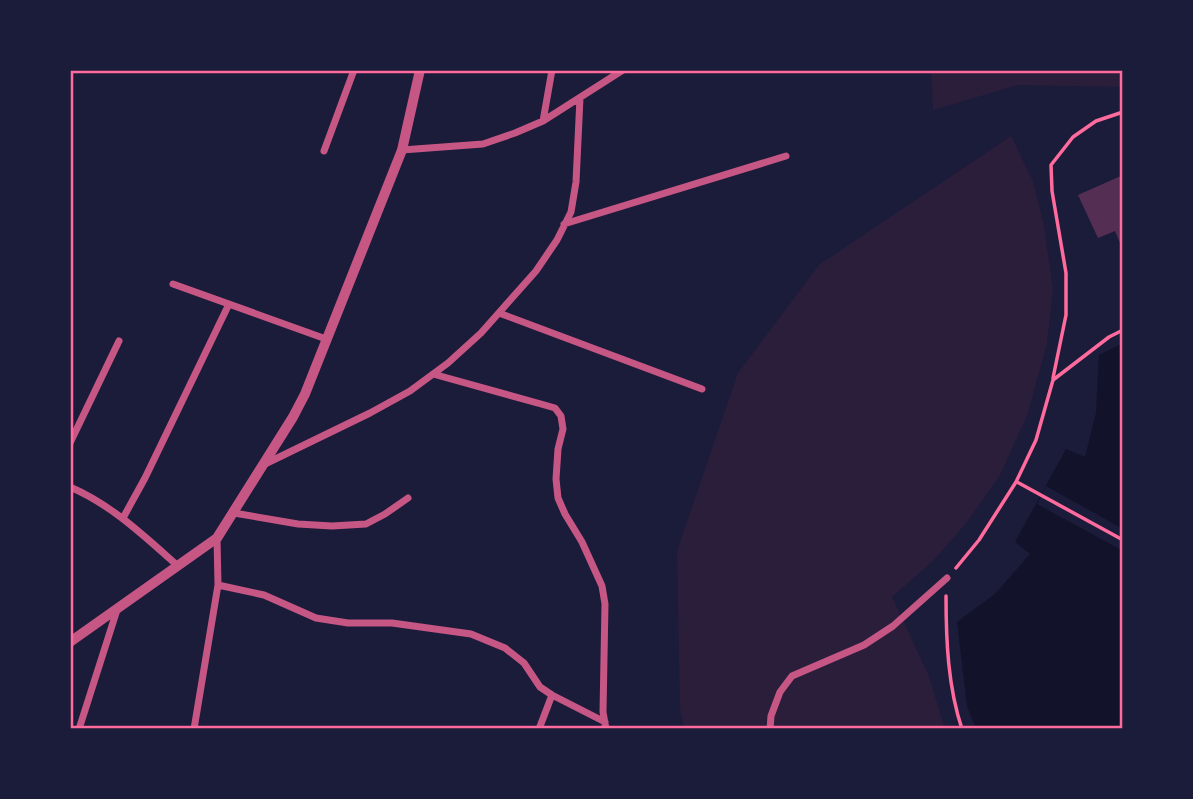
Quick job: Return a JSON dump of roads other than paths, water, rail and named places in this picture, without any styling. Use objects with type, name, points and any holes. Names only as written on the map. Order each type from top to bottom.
[{"type":"street","points":[[324,151],[354,70]]},
{"type":"street","points":[[70,642],[218,538],[264,465],[305,394],[402,150],[420,70]]},
{"type":"street","points":[[544,121],[552,70]]},
{"type":"street","points":[[402,150],[483,144],[544,121],[623,70]]},
{"type":"street","points":[[264,465],[410,391],[448,363],[481,333],[536,271],[557,240],[571,212],[576,182],[580,98]]},
{"type":"street","points":[[565,225],[786,156]]},
{"type":"street","points":[[173,284],[326,339]]},
{"type":"street","points":[[123,518],[229,304]]},
{"type":"street","points":[[499,313],[702,389]]},
{"type":"street","points":[[70,443],[119,341]]},
{"type":"street","points":[[433,374],[555,408],[561,416],[564,429],[558,449],[558,498],[602,586],[605,604],[605,726]]},
{"type":"street","points":[[70,487],[123,518],[178,566]]},
{"type":"street","points":[[234,513],[298,524],[366,524],[408,498]]},
{"type":"street","points":[[194,729],[218,586],[218,538]]},
{"type":"street","points":[[769,729],[780,692],[792,676],[864,645],[893,626],[947,578]]},
{"type":"street","points":[[218,586],[264,595],[316,618],[348,623],[392,623],[471,634],[505,648],[524,663],[540,687],[605,726]]},
{"type":"street","points":[[79,729],[117,609]]},
{"type":"street","points":[[539,729],[552,695]]}]
